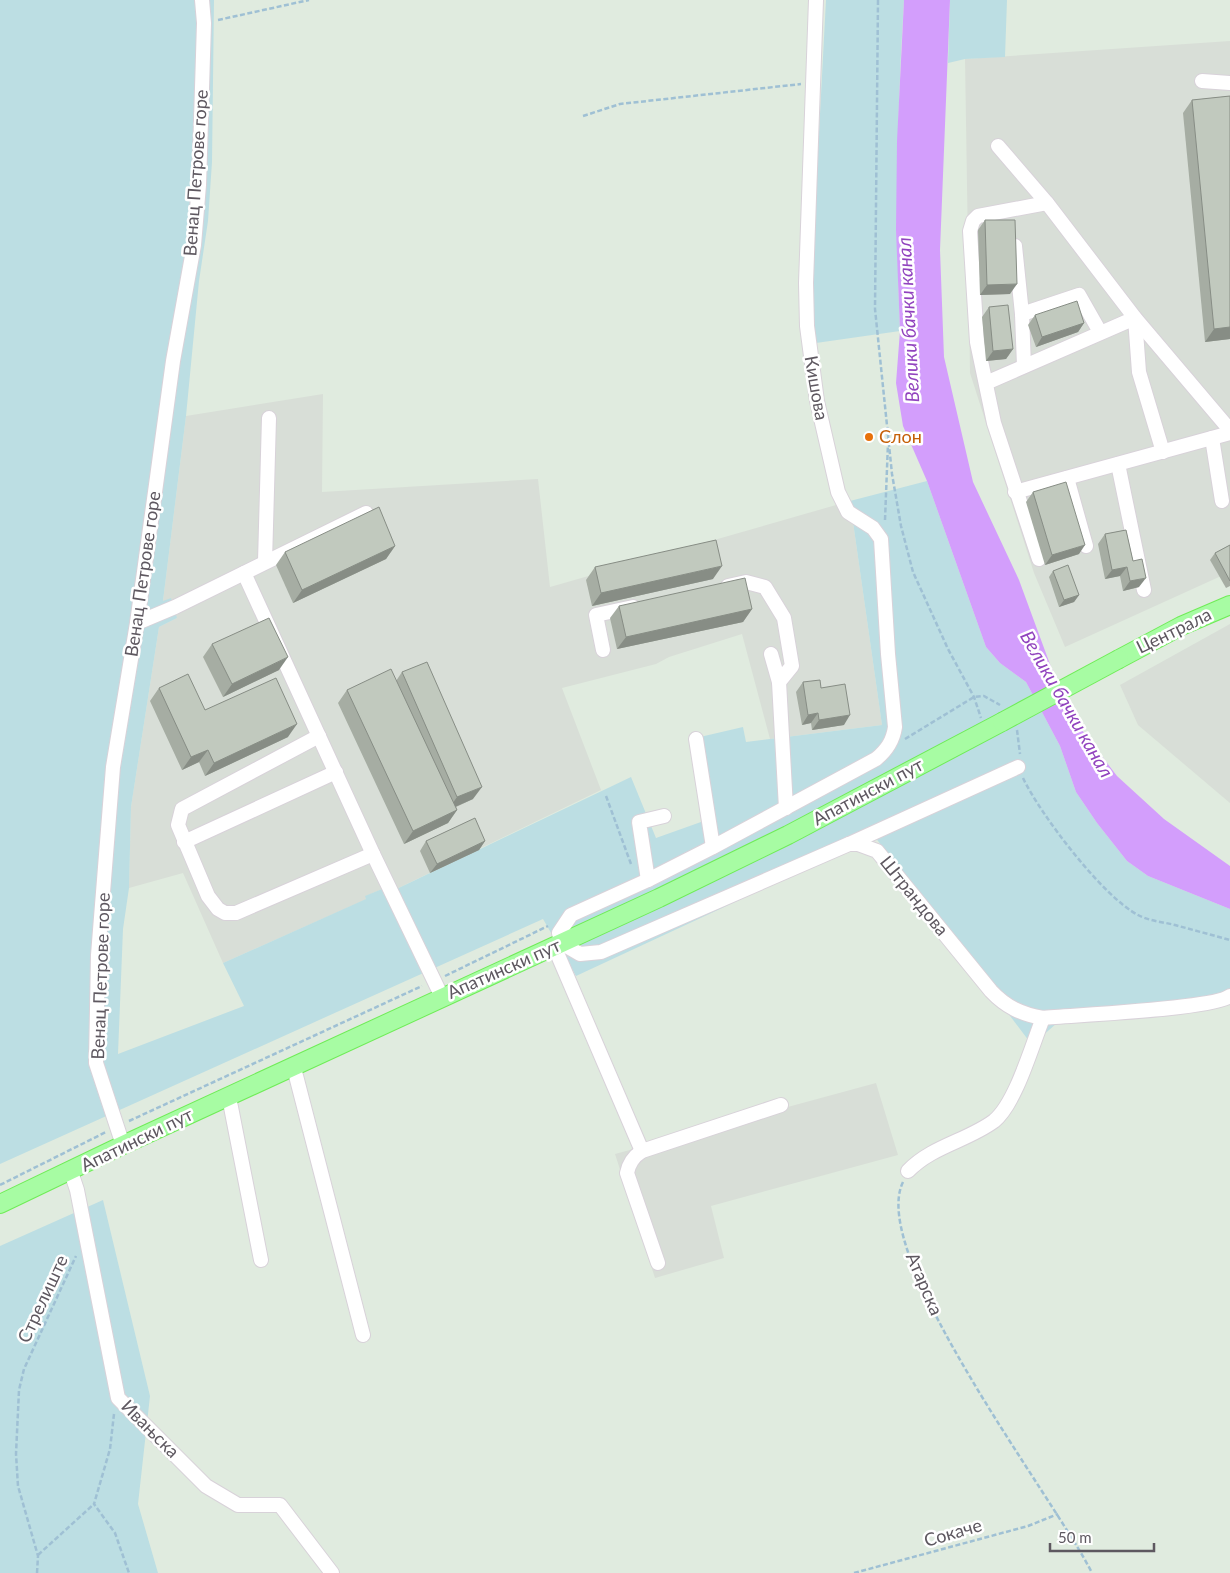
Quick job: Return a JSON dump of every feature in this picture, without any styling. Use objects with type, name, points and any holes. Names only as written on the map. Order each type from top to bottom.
[{"type":"main road","name":"Централа","points":[[1007,719],[1181,626],[1230,604]]},
{"type":"main road","name":"Апатински пут","points":[[0,1204],[71,1172],[123,1145],[558,945],[788,834],[1007,719]]},
{"type":"street","name":"Венац Петрове горе","points":[[123,1145],[96,1063],[98,955],[113,767],[137,623],[173,362],[194,246],[199,184],[204,23],[202,0]]},
{"type":"street","name":"Кишова","points":[[816,0],[806,283],[809,358],[838,492],[848,512],[873,528],[881,539]]},
{"type":"street","points":[[1202,81],[1230,83]]},
{"type":"street","points":[[998,146],[1048,203],[1135,318],[1230,432],[1164,452],[1015,492]]},
{"type":"street","points":[[1039,559],[1015,492],[994,422],[977,342],[970,231],[973,221],[983,214],[1048,203]]},
{"type":"street","points":[[1015,246],[1022,314],[1024,366]]},
{"type":"street","points":[[1022,314],[1079,295],[1100,332]]},
{"type":"street","points":[[986,383],[1135,318]]},
{"type":"street","points":[[1135,318],[1139,372],[1164,452]]},
{"type":"street","points":[[265,562],[269,418]]},
{"type":"street","points":[[1212,438],[1222,501]]},
{"type":"street","points":[[1118,464],[1144,590]]},
{"type":"street","points":[[1067,478],[1086,546]]},
{"type":"street","points":[[137,623],[244,573],[366,512]]},
{"type":"street","points":[[642,1151],[558,945],[559,933],[571,915],[713,847],[884,752],[893,738],[895,727],[888,654],[881,539]]},
{"type":"street","points":[[244,573],[373,854],[442,997]]},
{"type":"street","points":[[718,589],[746,582],[765,587],[784,618],[792,666],[779,682]]},
{"type":"street","points":[[603,650],[596,615],[643,605]]},
{"type":"street","points":[[771,654],[779,682],[786,808]]},
{"type":"street","points":[[319,736],[188,804],[182,809],[178,825],[208,896],[218,909],[230,914],[373,854]]},
{"type":"street","points":[[696,739],[713,847]]},
{"type":"street","points":[[558,945],[580,954],[601,952],[849,844],[1018,767]]},
{"type":"street","points":[[184,842],[336,772]]},
{"type":"street","points":[[643,882],[639,822],[664,816]]},
{"type":"street","name":"Штрандова","points":[[849,844],[863,845],[877,851],[1004,1004],[1027,1015],[1043,1018],[1190,1006],[1216,1002],[1230,996]]},
{"type":"street","points":[[908,1172],[919,1160],[980,1129],[1002,1112],[1011,1100],[1043,1018]]},
{"type":"street","points":[[294,1068],[363,1335]]},
{"type":"street","points":[[229,1096],[261,1260]]},
{"type":"street","points":[[658,1263],[627,1173],[629,1164],[635,1156],[642,1151],[780,1105]]},
{"type":"street","name":"Ивањска","points":[[71,1172],[88,1245],[118,1398],[206,1486],[238,1505],[280,1505],[332,1573]]},
{"type":"path","points":[[204,23],[309,0]]},
{"type":"path","points":[[878,0],[875,309],[888,432],[900,518],[913,572],[948,649],[974,697],[985,731]]},
{"type":"path","points":[[583,116],[620,104],[813,82]]},
{"type":"path","points":[[881,539],[886,513],[888,432]]},
{"type":"path","points":[[884,752],[974,697],[984,696],[1007,719],[1020,752],[1018,767],[1027,787],[1068,846],[1111,894],[1129,909],[1149,919],[1230,940]]},
{"type":"path","points":[[606,796],[643,882]]},
{"type":"path","points":[[0,1185],[116,1127],[434,981],[571,915]]},
{"type":"path","name":"Атарска","points":[[908,1172],[897,1200],[899,1219],[912,1262],[927,1297],[991,1414],[1058,1514],[1092,1573]]},
{"type":"path","name":"Стрелиште","points":[[37,1573],[38,1556],[18,1486],[16,1454],[19,1390],[24,1368],[76,1257],[88,1245]]},
{"type":"path","points":[[38,1556],[94,1504],[110,1448],[118,1398]]},
{"type":"path","points":[[94,1504],[115,1533],[129,1573]]},
{"type":"path","name":"Сокаче","points":[[854,1573],[1028,1526],[1058,1514]]},
{"type":"shaded area","points":[[0,0],[214,0],[212,162],[208,221],[199,281],[186,416],[163,601],[171,598],[177,618],[159,627],[131,807],[129,888],[123,929],[118,1054],[244,1006],[223,963],[366,899],[365,896],[382,889],[384,895],[631,777],[656,838],[715,817],[700,737],[743,727],[746,742],[882,725],[850,501],[927,481],[986,647],[1000,663],[1026,682],[1060,746],[1076,792],[1097,823],[1127,861],[1148,876],[1230,909],[1230,1005],[1181,1002],[1057,1023],[1032,1045],[875,837],[576,976],[543,919],[0,1164]]},
{"type":"shaded area","points":[[826,0],[904,0],[898,166],[900,331],[816,343],[811,285]]},
{"type":"shaded area","points":[[950,0],[1007,0],[1005,57],[965,59],[948,63]]},
{"type":"shaded area","points":[[1230,41],[1230,572],[1065,647],[1034,573],[970,373],[965,59]]},
{"type":"shaded area","points":[[323,394],[322,492],[538,479],[550,587],[850,501],[882,725],[770,739],[742,634],[669,657],[656,664],[562,688],[601,790],[384,895],[382,889],[366,896],[367,899],[223,963],[183,873],[129,888],[131,807],[159,627],[177,618],[163,601],[186,416]]},
{"type":"shaded area","points":[[1230,624],[1230,803],[1138,725],[1120,685]]},
{"type":"shaded area","points":[[876,1083],[898,1155],[711,1206],[724,1258],[655,1278],[615,1154]]},
{"type":"shaded area","points":[[103,1200],[150,1396],[138,1504],[158,1573],[0,1573],[0,1246]]},
{"type":"water","name":"Велики бачки канал","points":[[904,0],[950,0],[940,250],[944,357],[973,482],[1019,580],[1051,667],[1081,729],[1117,776],[1164,819],[1230,866],[1230,909],[1148,876],[1127,861],[1097,823],[1076,792],[1060,746],[1026,682],[1000,663],[986,647],[927,481],[903,426],[896,383],[900,331],[896,230],[897,141]]},
{"type":"building","points":[[1230,96],[1230,327],[1214,329],[1192,100]]},
{"type":"building","points":[[985,220],[1015,220],[1017,284],[987,285]]},
{"type":"building","points":[[1077,301],[1084,323],[1042,337],[1035,315]]},
{"type":"building","points":[[1008,305],[1013,349],[993,351],[989,307]]},
{"type":"building","points":[[1066,482],[1085,545],[1052,555],[1033,492]]},
{"type":"building","points":[[379,507],[395,546],[302,590],[285,552]]},
{"type":"building","points":[[1126,530],[1133,561],[1142,559],[1146,578],[1130,581],[1127,567],[1112,570],[1105,534]]},
{"type":"building","points":[[716,540],[722,566],[601,593],[595,567]]},
{"type":"building","points":[[1230,545],[1230,581],[1215,553]]},
{"type":"building","points":[[1068,565],[1079,595],[1064,600],[1053,571]]},
{"type":"building","points":[[745,578],[752,609],[626,637],[619,606]]},
{"type":"building","points":[[269,618],[288,657],[232,684],[212,644]]},
{"type":"building","points":[[427,662],[482,787],[457,797],[402,672]]},
{"type":"building","points":[[391,669],[457,810],[413,831],[347,690]]},
{"type":"building","points":[[188,674],[205,710],[276,678],[297,724],[214,763],[208,750],[191,757],[159,688]]},
{"type":"building","points":[[820,680],[821,688],[845,684],[850,715],[819,720],[818,713],[808,715],[803,682]]},
{"type":"building","points":[[475,818],[485,841],[437,864],[426,841]]},
{"type":"place","name":"Слон","points":[[869,437]]}]
